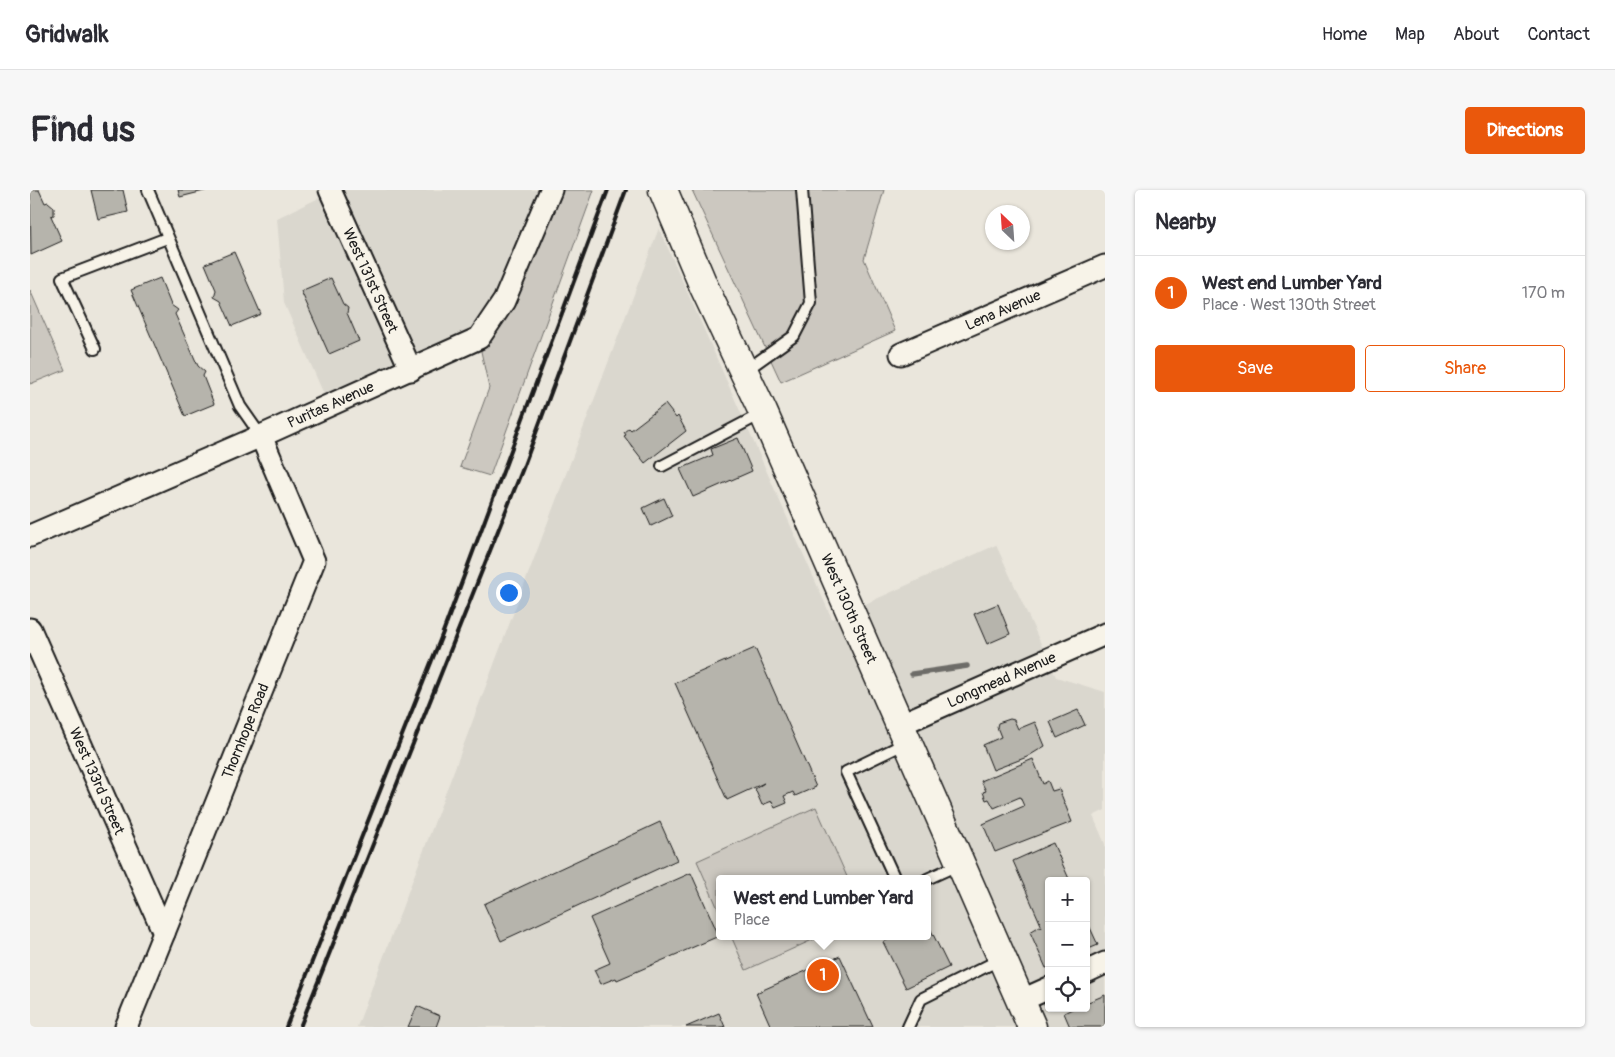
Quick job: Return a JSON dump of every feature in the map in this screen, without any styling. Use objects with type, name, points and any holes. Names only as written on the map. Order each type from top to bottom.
[{"type":"main road","name":"West 130th Street","points":[[663,190],[763,412],[1032,1027]]},
{"type":"street","name":"West 131st Street","points":[[330,190],[411,370]]},
{"type":"street","name":"Puritas Avenue","points":[[30,536],[411,370],[479,338],[504,301],[551,190]]},
{"type":"street","name":"Lena Avenue","points":[[901,354],[1105,266]]},
{"type":"street","name":"Thornhope Road","points":[[126,1027],[314,561],[261,436]]},
{"type":"street","name":"West 133rd Street","points":[[30,629],[164,933]]},
{"type":"street","name":"Longmead Avenue","points":[[903,734],[1105,634]]},
{"type":"street","points":[[1090,970],[1105,963]]},
{"type":"street","points":[[1020,1001],[1045,990]]},
{"type":"lane","points":[[148,190],[240,406],[261,436]]},
{"type":"lane","points":[[744,372],[794,336],[811,303],[802,190]]},
{"type":"lane","points":[[95,349],[62,278],[167,238]]},
{"type":"lane","points":[[662,466],[763,412]]},
{"type":"lane","points":[[893,875],[846,772],[903,734]]},
{"type":"lane","points":[[931,877],[960,864]]},
{"type":"lane","points":[[908,1027],[921,998],[1002,958]]},
{"type":"shaded area","points":[[336,190],[544,190],[477,333],[326,399],[284,303],[277,218]]},
{"type":"shaded area","points":[[544,190],[594,190],[490,476],[460,467],[489,388],[477,333]]},
{"type":"shaded area","points":[[692,190],[884,190],[864,259],[895,331],[781,382]]},
{"type":"shaded area","points":[[659,228],[832,619],[996,545],[1056,677],[1105,692],[1105,810],[1093,816],[1105,844],[1105,1027],[357,1027]]},
{"type":"shaded area","points":[[30,290],[65,370],[30,384]]},
{"type":"shaded area","points":[[816,807],[846,875],[716,875],[716,904],[697,861]]},
{"type":"shaded area","points":[[733,940],[812,940],[746,970]]},
{"type":"building","points":[[30,190],[39,190],[45,203],[48,202],[54,207],[54,215],[51,216],[62,241],[31,255]]},
{"type":"building","points":[[91,190],[123,190],[128,212],[98,219]]},
{"type":"building","points":[[178,190],[208,190],[180,197]]},
{"type":"building","points":[[234,252],[261,314],[232,326],[221,301],[214,297],[216,290],[205,264]]},
{"type":"building","points":[[160,278],[171,305],[178,310],[175,314],[198,366],[205,372],[203,376],[214,404],[185,416],[131,290]]},
{"type":"building","points":[[331,278],[343,304],[348,308],[347,313],[359,341],[329,354],[301,291]]},
{"type":"building","points":[[665,404],[676,418],[678,416],[686,431],[645,463],[624,436],[626,435],[624,432],[629,428],[631,430]]},
{"type":"building","points":[[738,438],[752,471],[693,497],[680,469],[713,455],[711,449]]},
{"type":"building","points":[[664,498],[672,516],[651,526],[643,508]]},
{"type":"building","points":[[998,604],[1010,634],[987,644],[974,614]]},
{"type":"building","points":[[755,648],[816,787],[795,796],[793,792],[784,796],[787,803],[775,808],[772,801],[762,805],[755,789],[764,783],[727,800],[675,683]]},
{"type":"building","points":[[1078,710],[1085,725],[1057,738],[1050,722]]},
{"type":"building","points":[[1010,719],[1014,720],[1018,729],[1035,722],[1045,746],[1027,757],[993,770],[983,745],[1001,737],[997,727],[998,723]]},
{"type":"building","points":[[1033,759],[1043,784],[1048,781],[1052,791],[1059,789],[1072,822],[995,852],[983,824],[1024,806],[1020,797],[994,808],[989,799],[986,800],[983,792],[986,791],[981,781]]},
{"type":"building","points":[[660,822],[677,860],[501,941],[484,904]]},
{"type":"building","points":[[1053,843],[1068,877],[1045,877],[1045,966],[1030,932],[1040,926],[1042,927],[1013,861]]},
{"type":"building","points":[[691,873],[716,929],[716,937],[617,980],[616,978],[601,984],[594,970],[610,963],[590,918]]},
{"type":"building","points":[[1090,928],[1098,945],[1090,948]]},
{"type":"building","points":[[931,930],[949,967],[906,988],[883,942],[887,940],[931,940]]},
{"type":"building","points":[[840,956],[873,1027],[771,1027],[756,993]]},
{"type":"building","points":[[1105,995],[1105,1027],[1070,1027],[1064,1013],[1090,1012],[1090,1001]]},
{"type":"building","points":[[417,1006],[440,1016],[436,1027],[408,1027]]},
{"type":"building","points":[[719,1013],[725,1027],[686,1027]]},
{"type":"waterway","points":[[912,674],[967,666]]},
{"type":"railway","points":[[286,1027],[442,635],[608,190]]},
{"type":"railway","points":[[300,1027],[523,468],[626,190]]},
{"type":"place","name":"West end Lumber Yard","points":[[823,975]]}]
